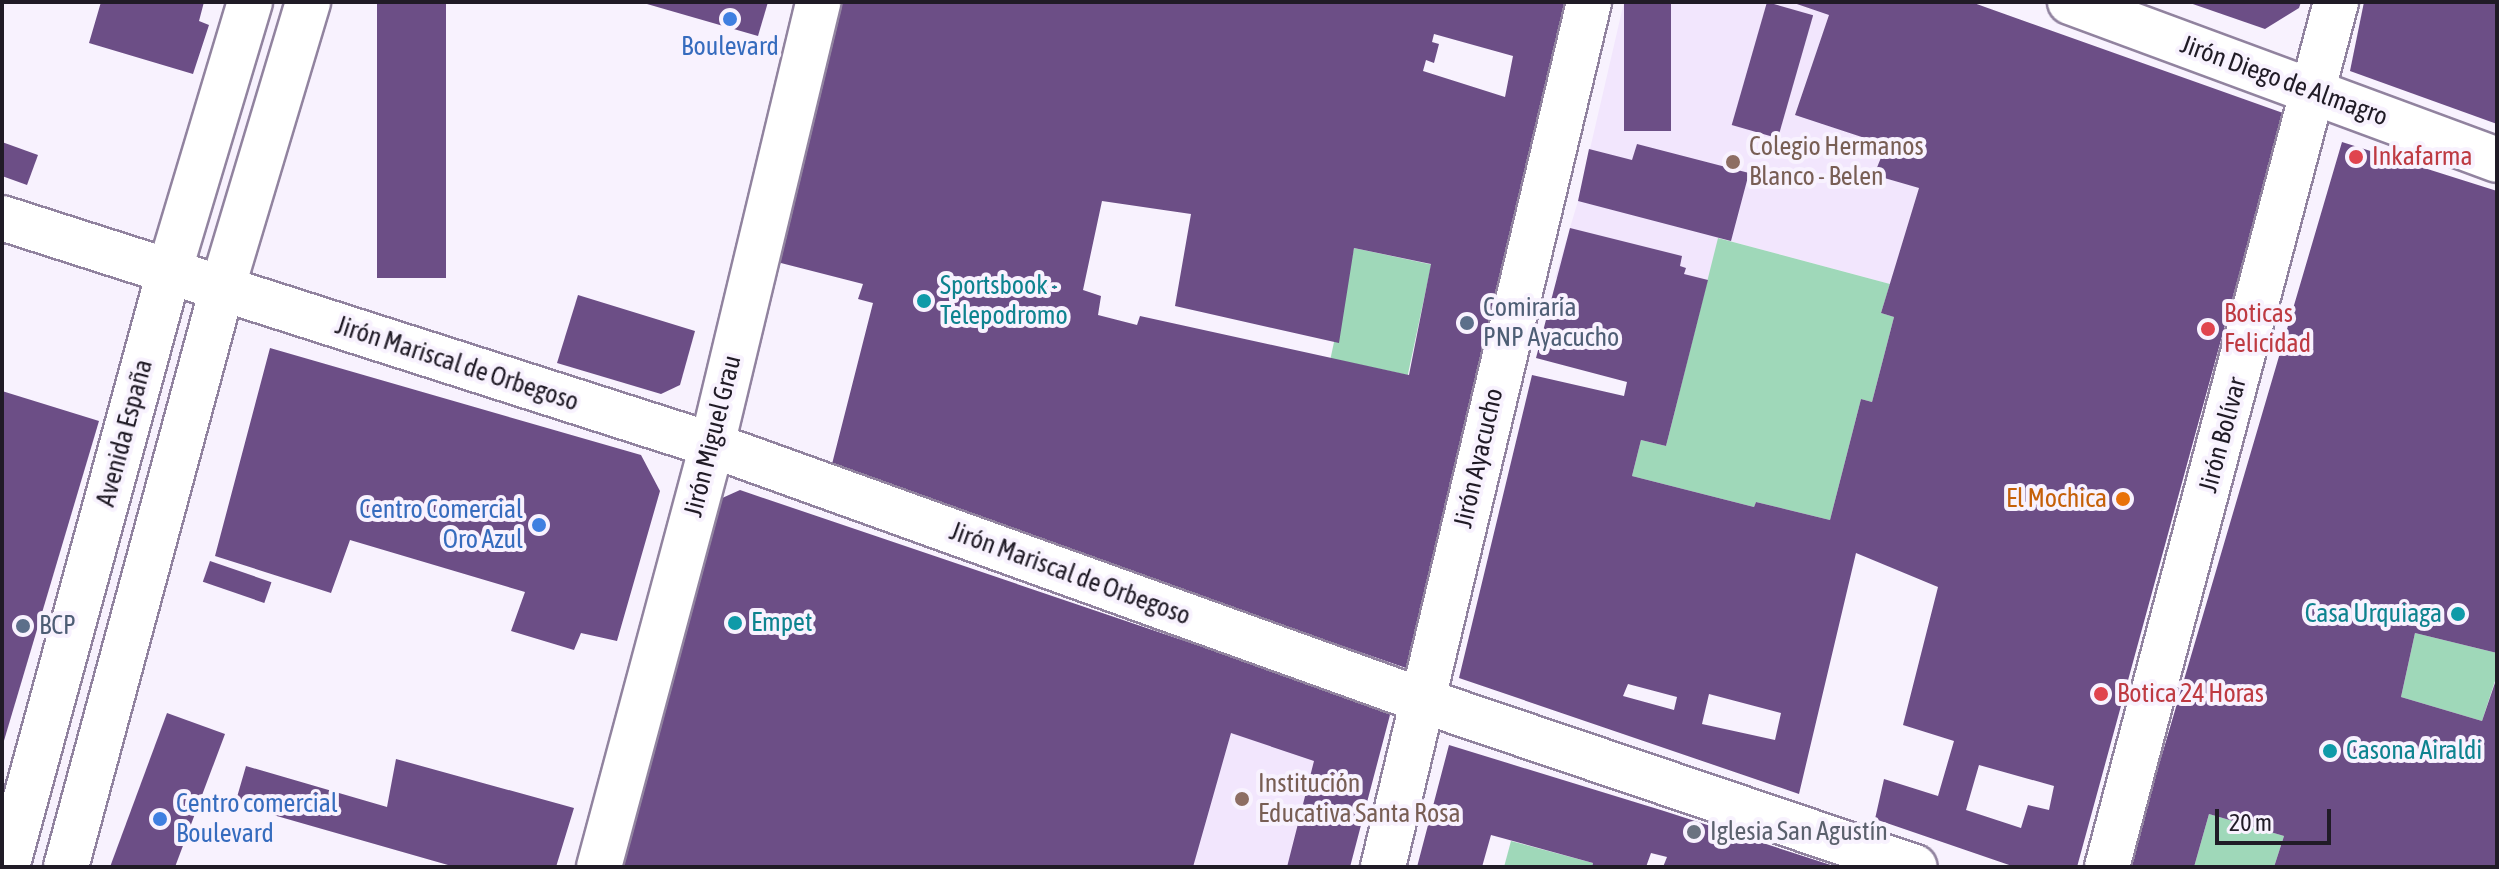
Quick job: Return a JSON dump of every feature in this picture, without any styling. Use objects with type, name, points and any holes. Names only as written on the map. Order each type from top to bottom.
[{"type":"street","name":"Avenida España","points":[[7,867],[169,272],[250,2]]},
{"type":"street","points":[[66,867],[222,289],[308,2]]},
{"type":"street","name":"Jirón Miguel Grau","points":[[599,867],[712,445],[818,2]]},
{"type":"street","name":"Jirón Ayacucho","points":[[1383,867],[1589,2]]},
{"type":"street","name":"Jirón Diego de Almagro","points":[[2070,2],[2497,160]]},
{"type":"street","name":"Jirón Bolívar","points":[[2107,867],[2315,93],[2336,2]]},
{"type":"street","name":"Jirón Mariscal de Orbegoso","points":[[2,218],[712,445],[1421,700],[1915,867]]},
{"type":"shaded area","name":"Colegio Hermanos Blanco - Belen","points":[[1624,2],[1834,2],[1795,114],[1886,145],[1874,175],[1919,188],[1890,284],[1719,238],[1699,316],[1555,278],[1578,201]]},
{"type":"shaded area","name":"Institución Educativa Santa Rosa","points":[[1391,711],[1350,867],[1099,867],[1133,730]]},
{"type":"green space","points":[[1718,238],[1890,284],[1881,313],[1894,317],[1872,402],[1861,399],[1830,520],[1756,502],[1754,507],[1632,476],[1641,440],[1666,446]]},
{"type":"green space","points":[[1354,248],[1431,264],[1408,375],[1331,359]]},
{"type":"green space","points":[[2415,633],[2497,653],[2497,675],[2482,721],[2401,697]]},
{"type":"green space","points":[[2209,814],[2284,836],[2274,867],[2194,867]]},
{"type":"green space","points":[[1511,841],[1593,863],[1592,867],[1504,867]]},
{"type":"building","points":[[101,2],[204,2],[199,21],[209,25],[193,74],[89,43]]},
{"type":"building","points":[[377,2],[446,2],[446,278],[377,278]]},
{"type":"building","name":"Boulevard","points":[[640,2],[768,2],[758,36]]},
{"type":"building","points":[[842,2],[1565,2],[1406,668],[831,468],[873,303],[858,299],[863,284],[777,262]],"holes":[[[1434,34],[1513,56],[1505,97],[1423,71],[1426,60],[1434,63],[1439,44],[1432,42]],[[1102,201],[1191,214],[1175,306],[1339,343],[1354,248],[1431,264],[1409,375],[1140,316],[1137,325],[1098,315],[1101,296],[1083,290]]]},
{"type":"building","points":[[1624,2],[1671,2],[1671,131],[1624,131]]},
{"type":"building","points":[[1767,2],[1813,15],[1778,138],[1732,125]]},
{"type":"building","points":[[1791,2],[1971,2],[2283,113],[2077,867],[2015,867],[1875,819],[1884,779],[1938,796],[1954,741],[1903,725],[1938,587],[1856,553],[1799,794],[1459,678],[1532,375],[1624,396],[1627,382],[1536,358],[1570,228],[1682,256],[1680,266],[1686,268],[1684,274],[1708,280],[1666,446],[1641,440],[1632,476],[1754,507],[1756,502],[1830,520],[1861,399],[1872,402],[1894,317],[1881,313],[1919,188],[1874,175],[1886,145],[1795,115],[1829,15]],"holes":[[[1628,684],[1677,697],[1674,710],[1623,696]],[[1709,694],[1781,713],[1775,740],[1702,724]],[[1979,765],[2054,786],[2049,810],[2028,805],[2021,828],[1966,810]]]},
{"type":"building","points":[[2187,2],[2301,2],[2299,8],[2265,29]]},
{"type":"building","points":[[2364,2],[2497,2],[2497,124],[2350,71]]},
{"type":"building","points":[[2,142],[38,155],[27,185],[2,176]]},
{"type":"building","points":[[2342,142],[2497,191],[2497,653],[2415,633],[2401,697],[2482,721],[2497,677],[2497,867],[2274,867],[2284,836],[2209,814],[2194,867],[2129,867]]},
{"type":"building","points":[[1637,144],[1749,173],[1731,241],[1578,201],[1589,149],[1632,160]]},
{"type":"building","points":[[578,295],[695,331],[680,385],[661,394],[557,363]]},
{"type":"building","points":[[270,348],[641,455],[660,491],[617,641],[581,633],[574,650],[511,631],[525,592],[350,540],[331,593],[215,556]]},
{"type":"building","points":[[2,391],[99,421],[3,744],[2,744]]},
{"type":"building","points":[[740,490],[1391,711],[1350,867],[1287,867],[1314,761],[1231,733],[1193,867],[621,867],[720,499]]},
{"type":"building","points":[[210,561],[271,582],[264,603],[203,582]]},
{"type":"building","points":[[167,713],[225,734],[175,867],[110,867]]},
{"type":"building","points":[[1449,745],[1837,867],[1663,867],[1667,857],[1651,853],[1646,867],[1592,867],[1593,863],[1491,835],[1482,867],[1417,867]]},
{"type":"building","points":[[396,759],[574,808],[556,867],[455,867],[235,804],[246,766],[387,807]]},
{"type":"place","name":"Boulevard","points":[[730,19]]},
{"type":"place","name":"Inkafarma","points":[[2356,157]]},
{"type":"place","name":"Colegio Hermanos Blanco - Belen","points":[[1733,162]]},
{"type":"place","name":"Sportsbook - Telepodromo","points":[[924,301]]},
{"type":"place","name":"Comiraría PNP Ayacucho","points":[[1467,323]]},
{"type":"place","name":"Boticas Felicidad","points":[[2208,329]]},
{"type":"place","name":"El Mochica","points":[[2123,499]]},
{"type":"place","name":"Centro Comercial Oro Azul","points":[[539,525]]},
{"type":"place","name":"Casa Urquiaga","points":[[2458,614]]},
{"type":"place","name":"Empet","points":[[735,623]]},
{"type":"place","name":"BCP","points":[[23,626]]},
{"type":"place","name":"Botica 24 Horas","points":[[2101,694]]},
{"type":"place","name":"Casona Airaldi","points":[[2330,751]]},
{"type":"place","name":"Institución Educativa Santa Rosa","points":[[1242,799]]},
{"type":"place","name":"Centro comercial Boulevard","points":[[160,819]]},
{"type":"place","name":"Iglesia San Agustín","points":[[1694,832]]}]
